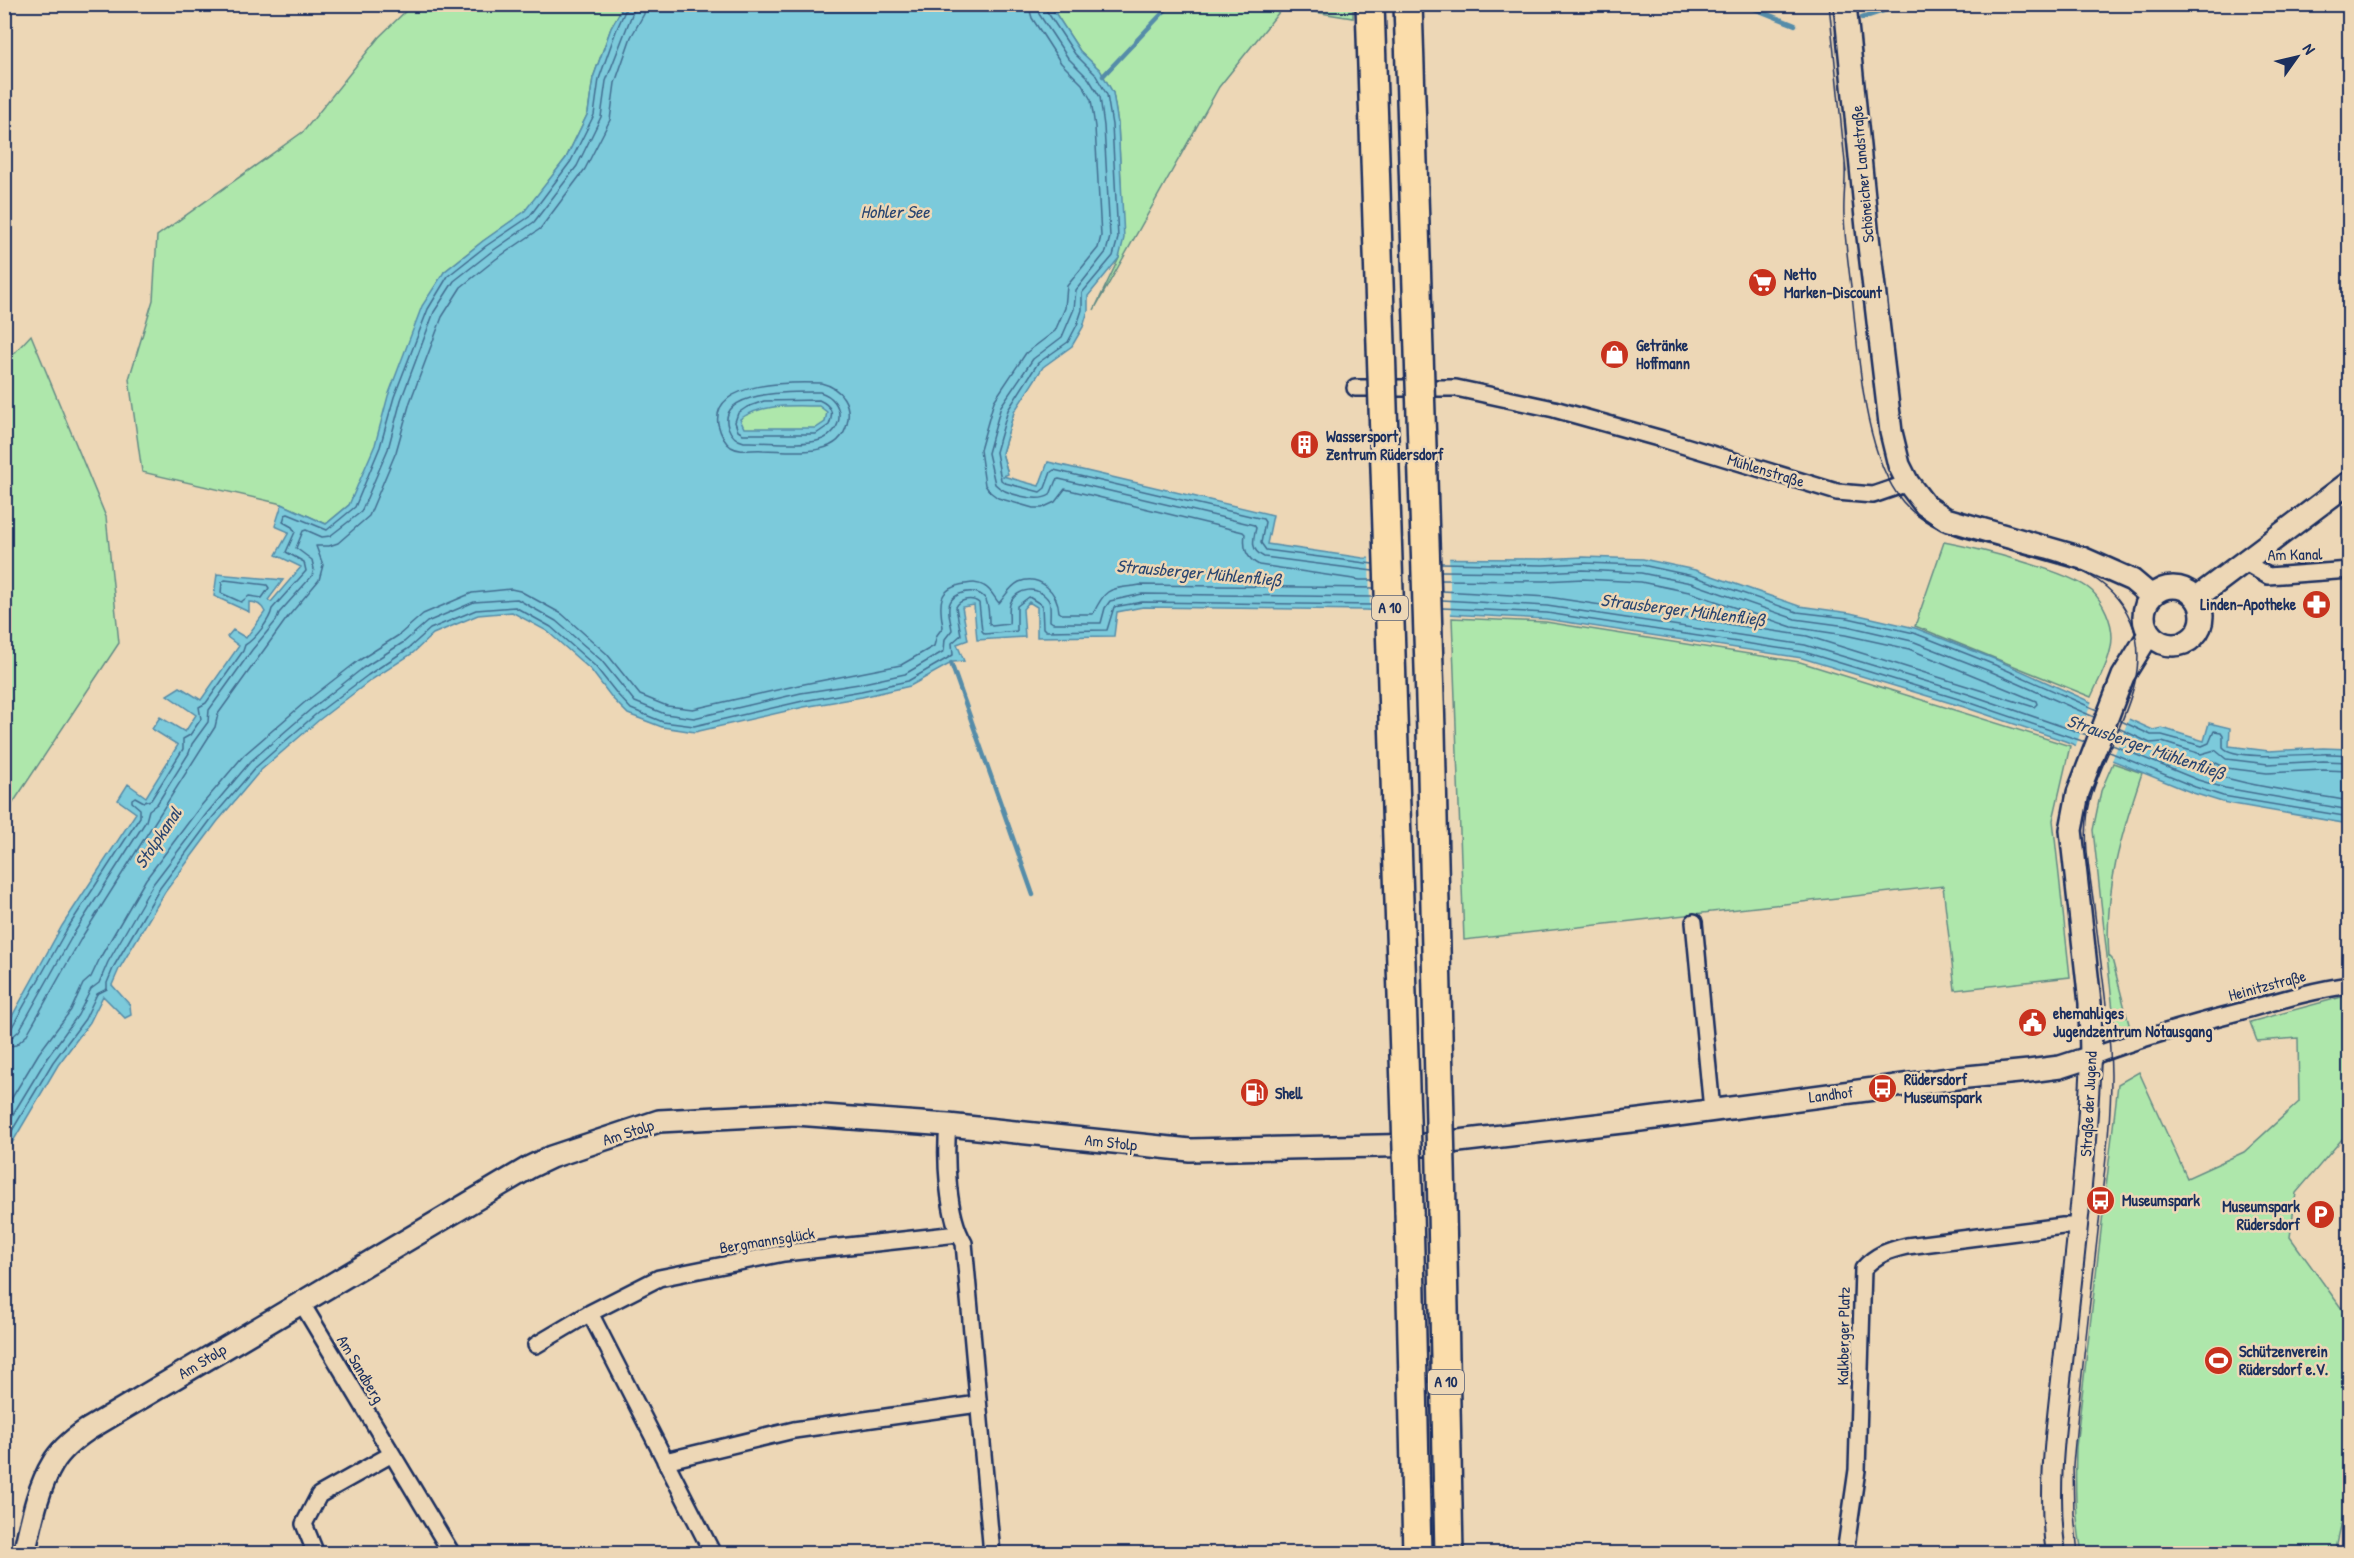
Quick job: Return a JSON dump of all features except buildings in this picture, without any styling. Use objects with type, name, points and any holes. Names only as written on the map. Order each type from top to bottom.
[{"type":"highway","name":"A 10","points":[[1370,4],[1409,1211],[1417,1554]]},
{"type":"highway","name":"A 10","points":[[1408,4],[1431,731],[1449,1554]]},
{"type":"main road","name":"Schöneicher Landstraße","points":[[1845,4],[1868,239],[1891,432],[1899,465],[1908,483]]},
{"type":"main road","points":[[2196,598],[2349,482]]},
{"type":"main road","points":[[1908,483],[1925,505],[1946,519],[2082,558],[2132,580],[2151,596]]},
{"type":"main road","points":[[2174,586],[2190,592],[2196,598],[2203,615],[2197,633],[2191,640],[2183,644],[2164,645],[2149,634],[2144,625],[2143,615],[2151,596],[2157,591],[2174,586]]},
{"type":"main road","name":"Straße der Jugend","points":[[2091,1057],[2090,1003],[2071,830],[2082,782],[2123,676],[2149,634]]},
{"type":"main road","name":"Landhof","points":[[1424,1145],[2049,1068],[2091,1057]]},
{"type":"main road","name":"Am Stolp","points":[[24,1554],[35,1507],[53,1463],[68,1444],[87,1430],[530,1167],[551,1157],[659,1121],[796,1114],[948,1125],[1190,1150],[1424,1145]]},
{"type":"street","name":"Mühlenstraße","points":[[1355,388],[1456,388],[1554,409],[1837,492],[1873,495],[1908,483]]},
{"type":"street","name":"Am Kanal","points":[[2244,562],[2268,576],[2349,570]]},
{"type":"street","points":[[1694,922],[1712,1110]]},
{"type":"street","name":"Heinitzstraße","points":[[2091,1057],[2188,1025],[2319,990],[2349,985]]},
{"type":"street","name":"Straße der Jugend","points":[[2056,1554],[2051,1489],[2089,1118],[2091,1057]]},
{"type":"street","points":[[948,1125],[946,1146],[951,1198],[958,1234],[964,1243],[992,1554]]},
{"type":"street","name":"Kalkberger Platz","points":[[1845,1554],[1857,1470],[1863,1269],[1870,1261],[1889,1250],[1907,1246],[2078,1226]]},
{"type":"street","name":"Bergmannsglück","points":[[536,1346],[590,1313],[659,1278],[784,1253],[958,1234]]},
{"type":"street","name":"Am Sandberg","points":[[301,1302],[452,1554]]},
{"type":"street","points":[[590,1313],[713,1554]]},
{"type":"street","points":[[665,1461],[794,1430],[978,1404]]},
{"type":"street","points":[[316,1554],[304,1524],[319,1495],[392,1454]]},
{"type":"green space","points":[[624,4],[611,28],[593,78],[588,113],[566,158],[525,212],[444,272],[519,391],[1014,412],[1002,453],[1007,470],[349,505],[326,524],[282,504],[142,472],[129,379],[153,300],[157,236],[304,131],[379,37],[412,5]]},
{"type":"green space","points":[[1050,5],[1353,5],[1353,18],[1283,7],[1219,87],[1094,310],[1119,258],[1121,184],[1118,124],[1113,93],[1100,70],[1080,51]]},
{"type":"green space","points":[[31,335],[106,517],[119,643],[5,815],[5,363]]},
{"type":"green space","points":[[1944,542],[2044,568],[2081,583],[2092,591],[2106,612],[2112,637],[2107,660],[2091,697],[1915,626]]},
{"type":"green space","points":[[1452,618],[1546,622],[1800,662],[2070,746],[2053,820],[2070,977],[1955,990],[1943,886],[1464,940]]},
{"type":"green space","points":[[2113,763],[2142,773],[2121,841],[2109,908],[2109,956],[2112,959],[2130,1028],[2119,1031],[2115,1028],[2093,830],[2101,791]]},
{"type":"green space","points":[[2349,995],[2349,1131],[2296,1193],[2290,1237],[2347,1316],[2349,1314],[2349,1492],[2335,1553],[2082,1553],[2076,1501],[2076,1447],[2118,1084],[2139,1072],[2187,1178],[2244,1152],[2299,1102],[2298,1038],[2257,1041],[2250,1022]]},
{"type":"water","name":"Hohler See","points":[[624,5],[1050,5],[1080,51],[1100,70],[1113,93],[1118,124],[1124,238],[1119,258],[1088,296],[1088,311],[1083,327],[1072,346],[1043,367],[1014,412],[1002,453],[1008,474],[1003,476],[1039,486],[1048,462],[1273,515],[1267,544],[1363,558],[1643,559],[1695,570],[1799,606],[1850,613],[1915,628],[1997,660],[2153,730],[2162,728],[2204,741],[2209,723],[2230,728],[2229,746],[2269,751],[2349,749],[2349,824],[2222,802],[2193,793],[2065,741],[1964,707],[1802,658],[1546,619],[1365,610],[1143,607],[1117,612],[1114,636],[1037,637],[1037,607],[1029,602],[1023,609],[1025,637],[977,640],[974,605],[962,607],[968,640],[957,644],[964,661],[953,662],[910,686],[695,732],[662,727],[628,714],[613,699],[591,670],[547,631],[512,612],[478,615],[433,634],[413,653],[371,680],[319,720],[260,771],[217,822],[165,892],[119,969],[112,985],[130,1005],[131,1015],[125,1018],[103,996],[90,1022],[58,1065],[5,1155],[5,1029],[62,926],[136,813],[118,800],[128,784],[146,797],[178,745],[152,729],[160,717],[185,732],[196,715],[167,695],[180,687],[201,700],[239,646],[227,637],[233,630],[246,638],[265,612],[261,606],[254,603],[249,602],[249,612],[214,596],[217,574],[283,580],[268,600],[271,602],[301,567],[276,555],[289,532],[275,526],[282,504],[326,524],[349,505],[375,445],[388,396],[422,306],[444,272],[524,212],[566,158],[588,113],[593,78],[611,28]],"holes":[[[778,406],[819,406],[827,412],[825,422],[816,428],[744,428],[740,419],[758,410]]]},
{"type":"pier","points":[[1449,554],[1451,617],[1370,613],[1369,555]]},
{"type":"pier","points":[[2093,698],[2130,716],[2111,763],[2075,748]]},
{"type":"waterway","points":[[1055,12],[1063,4]]},
{"type":"waterway","points":[[1103,76],[1171,4]]},
{"type":"waterway","points":[[1742,4],[1795,25]]},
{"type":"waterway","points":[[1862,18],[1904,4]]},
{"type":"waterway","points":[[951,663],[1033,895]]},
{"type":"tram line","points":[[1829,4],[1846,172]]},
{"type":"tram line","points":[[1845,164],[1846,249],[1861,380],[1872,435],[1890,483],[1903,502],[1927,522],[1956,536],[2057,561],[2087,574],[2113,593],[2131,621],[2137,645],[2137,669],[2132,693],[2094,788],[2088,811],[2086,835],[2107,1012],[2111,1075],[2107,1149],[2073,1465],[2078,1554]]},
{"type":"place","name":"Netto Marken-Discount","points":[[1763,283]]},
{"type":"place","name":"Getränke Hoffmann","points":[[1615,354]]},
{"type":"place","name":"Wassersport Zentrum Rüdersdorf","points":[[1305,445]]},
{"type":"place","name":"Linden-Apotheke","points":[[2317,604]]},
{"type":"place","name":"ehemahliges Jugendzentrum Notausgang","points":[[2032,1022]]},
{"type":"place","name":"Rüdersdorf Museumspark","points":[[1883,1088]]},
{"type":"place","name":"Shell","points":[[1254,1093]]},
{"type":"place","name":"Museumspark","points":[[2101,1200]]},
{"type":"place","name":"Museumspark Rüdersdorf","points":[[2321,1215]]},
{"type":"place","name":"Schützenverein Rüdersdorf e.V.","points":[[2218,1360]]},
{"type":"water label","name":"Strausberger Mühlenfließ","points":[[1199,573]]},
{"type":"water label","name":"Strausberger Mühlenfließ","points":[[1683,610]]},
{"type":"water label","name":"Strausberger Mühlenfließ","points":[[2146,747]]},
{"type":"water label","name":"Stolpkanal","points":[[158,838]]}]
